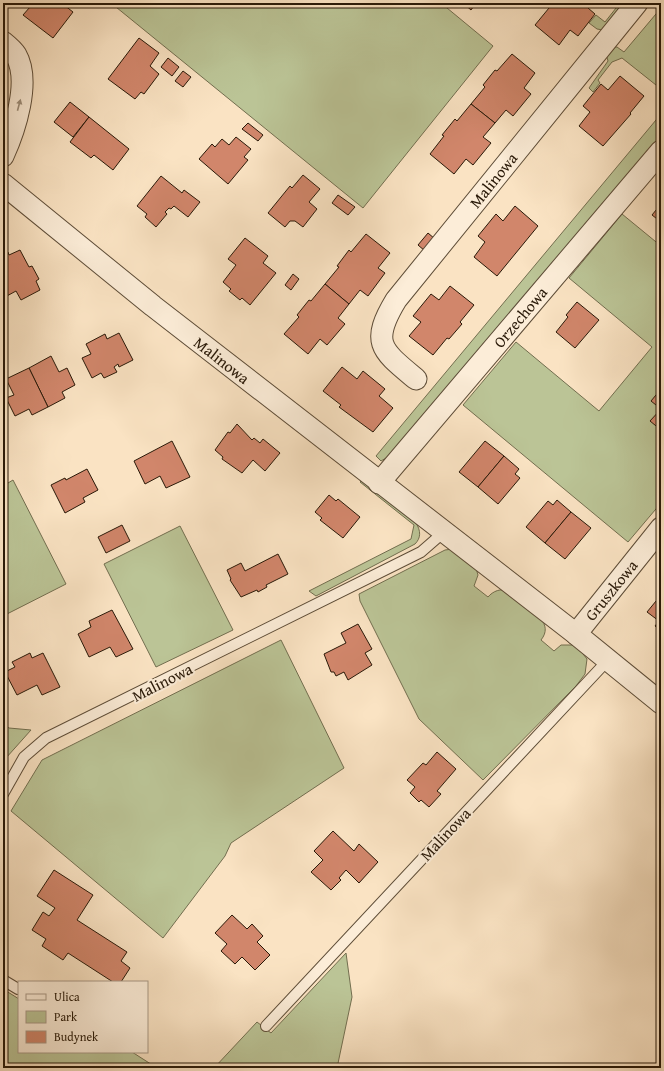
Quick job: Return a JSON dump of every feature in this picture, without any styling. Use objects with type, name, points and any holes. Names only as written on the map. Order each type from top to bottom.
[{"type":"street","name":"Malinowa","points":[[416,379],[391,359],[384,350],[380,338],[382,326],[388,313],[396,300],[637,3]]},
{"type":"street","points":[[3,42],[15,53],[20,62],[22,87],[9,142],[3,156]]},
{"type":"street","name":"Orzechowa","points":[[379,483],[661,151]]},
{"type":"street","name":"Malinowa","points":[[3,184],[153,306],[379,483],[576,634],[661,703]]},
{"type":"street","name":"Gruszkowa","points":[[576,634],[661,528]]},
{"type":"lane","name":"Malinowa","points":[[3,794],[24,757],[46,738],[421,552],[444,532]]},
{"type":"lane","name":"Malinowa","points":[[266,1026],[608,660]]},
{"type":"lane","points":[[3,980],[18,989]]},
{"type":"green space","points":[[111,3],[441,3],[493,46],[363,208]]},
{"type":"green space","points":[[620,3],[626,3],[603,30],[597,29],[589,23],[596,15],[605,22]]},
{"type":"green space","points":[[661,8],[661,89],[622,58],[612,62],[598,80],[600,83],[593,92],[589,88],[608,61],[606,54],[614,47],[617,47],[624,52]]},
{"type":"green space","points":[[661,114],[661,141],[391,455],[381,461],[376,456]]},
{"type":"green space","points":[[622,214],[661,246],[661,503],[628,542],[463,405],[516,342],[599,411],[652,347],[569,278]]},
{"type":"green space","points":[[13,480],[66,584],[3,616],[3,486]]},
{"type":"green space","points":[[362,480],[416,523],[419,529],[419,537],[415,544],[316,596],[309,591],[411,539],[414,525],[360,482]]},
{"type":"green space","points":[[180,526],[233,630],[156,667],[104,564]]},
{"type":"green space","points":[[453,549],[475,565],[478,575],[474,586],[488,597],[500,590],[505,590],[512,593],[541,619],[545,629],[541,640],[554,651],[561,645],[576,645],[587,659],[585,674],[576,686],[483,780],[419,719],[360,601],[359,594],[445,550]]},
{"type":"green space","points":[[281,640],[344,768],[231,843],[225,856],[163,938],[11,811],[42,760]]},
{"type":"green space","points":[[3,724],[9,728],[31,730],[6,758],[3,756]]},
{"type":"green space","points":[[346,953],[352,997],[337,1068],[214,1068],[257,1022],[271,1033]]},
{"type":"green space","points":[[3,989],[18,998],[18,1053],[134,1053],[157,1068],[3,1068]]},
{"type":"building","points":[[30,3],[65,3],[64,5],[73,12],[53,38],[23,15],[30,7],[28,6]]},
{"type":"building","points":[[463,3],[476,3],[471,10]]},
{"type":"building","points":[[550,3],[592,3],[588,8],[595,14],[578,36],[570,30],[559,45],[535,25],[549,8],[547,6]]},
{"type":"building","points":[[139,38],[159,53],[150,66],[159,74],[144,94],[141,92],[135,99],[108,79]]},
{"type":"building","points":[[512,54],[535,73],[524,88],[531,94],[513,116],[506,110],[495,123],[471,104],[485,87],[483,85],[495,70],[497,71]]},
{"type":"building","points":[[168,58],[179,67],[172,76],[161,67]]},
{"type":"building","points":[[183,71],[191,77],[183,87],[175,81]]},
{"type":"building","points":[[620,76],[644,96],[630,113],[631,114],[603,146],[579,126],[590,112],[583,106],[601,84],[608,90]]},
{"type":"building","points":[[70,102],[89,117],[73,137],[54,122]]},
{"type":"building","points":[[471,104],[495,123],[483,137],[491,143],[473,165],[466,159],[454,174],[430,154],[444,136],[442,135],[455,119],[457,121]]},
{"type":"building","points":[[89,117],[129,149],[113,170],[94,155],[91,158],[70,142]]},
{"type":"building","points":[[248,123],[263,135],[258,141],[242,129]]},
{"type":"building","points":[[236,137],[251,149],[244,157],[248,160],[228,184],[199,159],[212,144],[215,147],[222,139],[229,145]]},
{"type":"building","points":[[303,175],[320,189],[309,202],[317,209],[303,227],[295,221],[290,221],[285,227],[268,213],[290,186],[292,188]]},
{"type":"building","points":[[161,176],[182,193],[184,190],[200,202],[188,217],[174,206],[171,209],[169,208],[165,212],[167,214],[156,227],[145,217],[147,214],[137,206]]},
{"type":"building","points":[[338,195],[355,207],[348,215],[332,203]]},
{"type":"building","points":[[661,204],[661,222],[652,215]]},
{"type":"building","points":[[515,206],[538,226],[497,276],[474,257],[485,242],[478,236],[496,214],[503,221]]},
{"type":"building","points":[[428,233],[435,239],[425,251],[418,245]]},
{"type":"building","points":[[366,234],[390,253],[378,268],[385,273],[368,296],[360,290],[349,304],[325,284],[339,267],[337,266],[349,250],[351,252]]},
{"type":"building","points":[[245,238],[268,256],[263,263],[276,273],[250,305],[242,298],[240,300],[229,291],[231,289],[223,282],[236,265],[228,259]]},
{"type":"building","points":[[20,250],[29,267],[32,266],[39,279],[36,281],[40,290],[21,300],[16,291],[5,297],[3,294],[3,255],[8,252],[9,255]]},
{"type":"building","points":[[293,274],[299,279],[291,290],[285,285]]},
{"type":"building","points":[[325,284],[349,304],[338,318],[345,324],[327,345],[320,339],[308,354],[284,334],[299,317],[297,315],[309,300],[311,301]]},
{"type":"building","points":[[450,286],[474,305],[460,322],[462,324],[449,339],[447,338],[433,355],[409,336],[421,322],[413,316],[431,294],[439,300]]},
{"type":"building","points":[[577,302],[599,320],[575,348],[556,332],[568,317],[566,315]]},
{"type":"building","points":[[119,333],[133,360],[119,367],[118,364],[114,367],[117,372],[104,378],[101,373],[92,378],[82,358],[91,354],[86,344],[105,334],[107,339]]},
{"type":"building","points":[[51,356],[59,372],[67,368],[75,385],[62,392],[65,398],[48,407],[29,368]]},
{"type":"building","points":[[342,367],[357,379],[363,371],[385,389],[379,396],[393,408],[373,432],[339,407],[341,405],[323,391]]},
{"type":"building","points":[[29,368],[48,407],[32,415],[29,409],[15,416],[6,398],[14,395],[6,379]]},
{"type":"building","points":[[661,389],[661,409],[651,401]]},
{"type":"building","points":[[661,409],[661,430],[650,421]]},
{"type":"building","points":[[237,424],[252,440],[254,438],[260,443],[263,439],[280,453],[265,471],[253,460],[242,473],[222,459],[223,457],[215,450],[228,432],[230,433]]},
{"type":"building","points":[[172,441],[190,477],[166,488],[160,476],[145,484],[134,461]]},
{"type":"building","points":[[485,441],[504,456],[478,487],[459,472]]},
{"type":"building","points":[[504,456],[519,469],[515,474],[520,478],[498,504],[478,487]]},
{"type":"building","points":[[87,469],[98,490],[83,498],[85,502],[65,513],[51,485],[65,478],[66,480]]},
{"type":"building","points":[[329,495],[336,501],[338,499],[360,517],[343,538],[320,520],[322,518],[315,512]]},
{"type":"building","points":[[557,500],[571,512],[545,543],[526,527],[548,501],[553,505]]},
{"type":"building","points":[[571,512],[591,528],[565,559],[545,543]]},
{"type":"building","points":[[122,525],[130,541],[106,553],[98,537]]},
{"type":"building","points":[[278,554],[288,574],[266,585],[267,587],[258,592],[257,590],[241,597],[230,580],[231,579],[227,570],[241,563],[245,571]]},
{"type":"building","points":[[661,595],[661,631],[655,626],[659,621],[647,612]]},
{"type":"building","points":[[112,610],[133,649],[116,657],[110,647],[89,657],[78,634],[91,627],[89,621]]},
{"type":"building","points":[[358,624],[372,649],[365,653],[372,665],[348,680],[344,672],[336,676],[334,672],[331,672],[324,654],[346,643],[341,633]]},
{"type":"building","points":[[30,653],[32,658],[43,653],[60,687],[42,695],[37,685],[17,695],[5,672],[15,667],[12,662]]},
{"type":"building","points":[[437,752],[456,769],[437,791],[441,794],[429,807],[421,800],[419,802],[410,793],[415,787],[407,780],[423,763],[426,765]]},
{"type":"building","points":[[333,831],[354,851],[359,844],[378,862],[359,883],[346,870],[339,878],[341,880],[331,890],[311,872],[323,860],[314,851]]},
{"type":"building","points":[[54,870],[93,895],[77,920],[127,952],[121,961],[130,968],[122,981],[111,981],[68,953],[63,960],[42,946],[46,939],[32,930],[43,912],[49,916],[55,908],[37,896]]},
{"type":"building","points":[[232,915],[247,929],[252,924],[263,936],[257,942],[270,955],[255,970],[242,957],[235,964],[221,951],[227,944],[215,933]]}]
